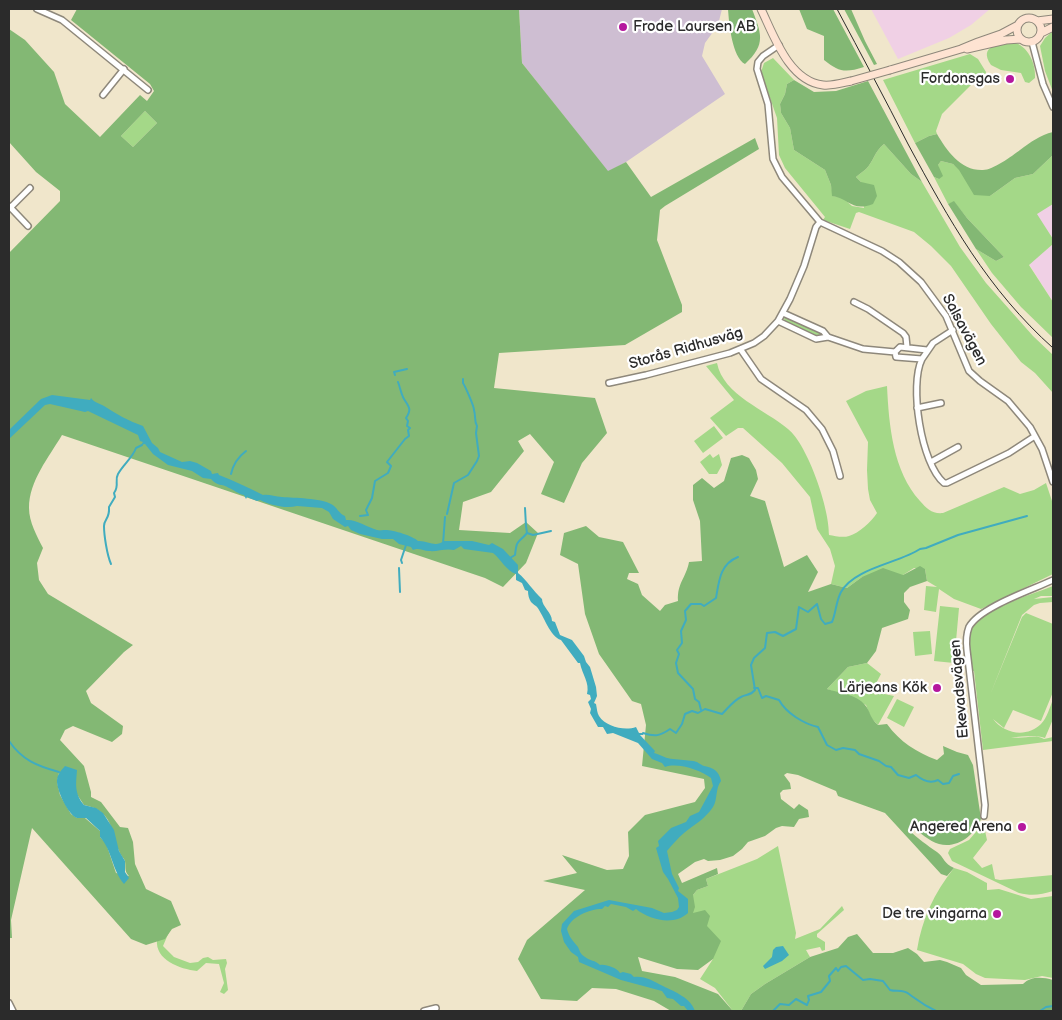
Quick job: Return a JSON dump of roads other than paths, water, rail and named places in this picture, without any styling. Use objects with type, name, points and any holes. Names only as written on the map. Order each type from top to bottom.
[{"type":"street","points":[[37,9],[62,20],[148,90]]},
{"type":"street","points":[[761,9],[791,65],[804,78],[824,85],[851,81],[962,49],[1001,34],[1018,25],[1026,18],[1032,18],[1041,27],[1040,33],[1032,42],[1021,39],[1006,40],[962,49]]},
{"type":"street","points":[[1025,9],[1026,18]]},
{"type":"street","points":[[1037,21],[1053,19]]},
{"type":"street","points":[[1018,25],[1017,32],[1021,39]]},
{"type":"street","points":[[1040,33],[1053,27]]},
{"type":"street","points":[[1032,42],[1043,84],[1053,107]]},
{"type":"street","points":[[779,45],[763,56],[758,62],[757,69],[768,104],[772,159],[782,177],[820,222]]},
{"type":"street","points":[[103,95],[124,69]]},
{"type":"street","points":[[28,226],[9,207],[30,188]]},
{"type":"street","name":"Storås Ridhusväg","points":[[609,383],[741,350],[764,336],[783,313],[800,278],[816,227],[820,222]]},
{"type":"street","name":"Salsavägen","points":[[820,222],[874,246],[899,262],[929,291],[946,316],[969,371],[1008,401],[1025,420],[1046,460],[1053,482]]},
{"type":"street","points":[[854,302],[868,309],[903,333],[906,337],[907,347]]},
{"type":"street","points":[[783,313],[823,331],[828,337]]},
{"type":"street","points":[[778,321],[816,338],[828,337],[863,349],[895,352]]},
{"type":"street","points":[[953,330],[937,340],[927,350],[918,366],[916,382],[920,429],[931,462],[941,481],[947,483],[1009,453],[1035,436]]},
{"type":"street","points":[[895,352],[900,347],[927,350]]},
{"type":"street","points":[[741,350],[761,379],[806,410],[820,426],[831,446],[840,476]]},
{"type":"street","points":[[895,352],[896,357],[922,359]]},
{"type":"street","points":[[917,408],[941,403]]},
{"type":"street","points":[[931,462],[958,447]]},
{"type":"street","name":"Ekevadsvägen","points":[[984,816],[985,805],[967,650],[967,633],[973,622],[988,610],[1053,580]]},
{"type":"street","points":[[9,1003],[13,1011]]},
{"type":"street","points":[[424,1011],[436,1008]]},
{"type":"water","points":[[52,395],[90,400],[91,398],[118,415],[143,426],[152,443],[160,452],[182,462],[190,461],[197,463],[211,471],[212,474],[218,473],[263,495],[327,502],[345,516],[346,520],[358,522],[377,530],[398,532],[418,541],[437,544],[444,541],[472,541],[489,545],[492,543],[503,549],[518,565],[518,573],[542,599],[560,635],[572,640],[584,656],[590,667],[596,687],[597,696],[594,703],[602,720],[616,727],[627,729],[636,727],[639,733],[644,733],[640,735],[655,751],[654,753],[671,759],[696,762],[713,769],[720,778],[721,781],[713,807],[667,851],[672,874],[679,888],[678,891],[688,899],[688,913],[676,919],[662,920],[655,919],[636,909],[633,911],[626,907],[611,904],[602,909],[581,914],[572,921],[567,929],[581,954],[587,958],[600,965],[616,969],[620,973],[623,972],[634,977],[649,979],[682,996],[690,1002],[695,1011],[688,1011],[673,999],[667,998],[662,991],[621,980],[579,962],[578,957],[571,952],[564,942],[561,931],[562,924],[574,911],[609,900],[652,908],[664,913],[677,910],[679,907],[678,898],[663,872],[656,848],[659,846],[658,841],[671,828],[686,822],[690,816],[699,812],[713,786],[711,778],[689,768],[676,765],[665,767],[662,763],[652,759],[638,743],[613,733],[607,734],[603,727],[598,727],[590,713],[591,709],[588,702],[591,699],[590,695],[587,694],[587,682],[580,663],[578,663],[561,640],[550,631],[537,607],[530,601],[528,591],[525,590],[522,583],[516,580],[516,574],[509,570],[493,553],[464,549],[461,546],[454,550],[413,550],[411,547],[399,544],[393,539],[382,539],[351,530],[348,526],[345,527],[333,519],[329,512],[322,508],[283,507],[247,497],[246,499],[244,495],[211,479],[203,478],[192,471],[168,465],[153,454],[145,444],[141,445],[143,442],[140,441],[138,435],[88,411],[85,412],[50,404],[45,405],[9,439],[9,430],[41,399]]},
{"type":"water","points":[[65,766],[77,770],[77,792],[84,805],[96,808],[103,813],[114,830],[119,851],[125,861],[125,872],[129,878],[124,884],[100,837],[100,831],[86,818],[74,816],[63,801],[58,789],[57,780]]},
{"type":"water","points":[[783,946],[789,955],[782,961],[765,969],[763,966],[772,957],[773,950],[776,947]]},
{"type":"waterway","points":[[395,375],[394,372],[407,369]]},
{"type":"waterway","points":[[447,514],[454,483],[468,475],[479,456],[474,408],[463,379]]},
{"type":"waterway","points":[[360,516],[368,515],[366,510],[372,498],[375,481],[388,473],[391,466],[387,462],[409,436],[408,430],[410,428],[407,426],[408,421],[406,418],[409,408],[398,382]]},
{"type":"waterway","points":[[111,564],[106,545],[104,524],[109,514],[109,507],[115,497],[114,493],[117,488],[118,474],[133,455],[136,448],[142,445]]},
{"type":"waterway","points":[[231,474],[236,461],[246,451]]},
{"type":"waterway","points":[[525,508],[527,533]]},
{"type":"waterway","points":[[643,733],[657,735],[670,729],[676,733],[682,724],[685,714],[692,711],[698,713],[705,709],[722,714],[736,700],[753,692],[755,690],[751,665],[754,658],[765,648],[767,633],[775,632],[783,636],[796,629],[799,607],[808,612],[817,604],[821,619],[825,624],[832,622],[841,592],[856,577],[920,549],[958,535],[1027,516]]},
{"type":"waterway","points":[[443,544],[445,517]]},
{"type":"waterway","points":[[527,533],[533,535],[551,531]]},
{"type":"waterway","points":[[510,558],[515,555],[517,543],[527,533]]},
{"type":"waterway","points":[[402,563],[401,560],[406,545]]},
{"type":"waterway","points":[[701,710],[699,702],[695,699],[693,689],[678,673],[676,663],[679,654],[677,650],[682,643],[681,631],[686,620],[685,611],[691,604],[701,604],[704,606],[716,598],[721,574],[727,564],[738,557]]},
{"type":"waterway","points":[[399,568],[400,592]]},
{"type":"waterway","points":[[754,688],[758,688],[762,698],[766,696],[779,700],[796,717],[818,727],[827,745],[836,750],[843,748],[855,750],[859,754],[891,767],[898,775],[909,778],[916,775],[926,781],[938,780],[943,784],[949,783],[953,776],[959,774]]},
{"type":"waterway","points":[[9,741],[25,758],[59,772]]},
{"type":"waterway","points":[[773,1011],[780,1004],[789,1005],[796,999],[807,1005],[808,996],[821,992],[830,981],[829,976],[836,968],[838,971],[841,967],[846,966],[863,980],[883,981],[890,990],[907,992],[936,1011]]},
{"type":"waterway","points":[[1040,1011],[1046,1007],[1053,1006]]},
{"type":"tram line","points":[[837,9],[908,144],[955,227],[989,278],[1030,326],[1053,348]]},
{"type":"place","name":"Frode Laursen AB","points":[[623,27]]},
{"type":"place","name":"Fordonsgas","points":[[1010,79]]},
{"type":"place","name":"Lärjeans Kök","points":[[937,688]]},
{"type":"place","name":"Angered Arena","points":[[1022,827]]},
{"type":"place","name":"De tre vingarna","points":[[997,914]]}]
